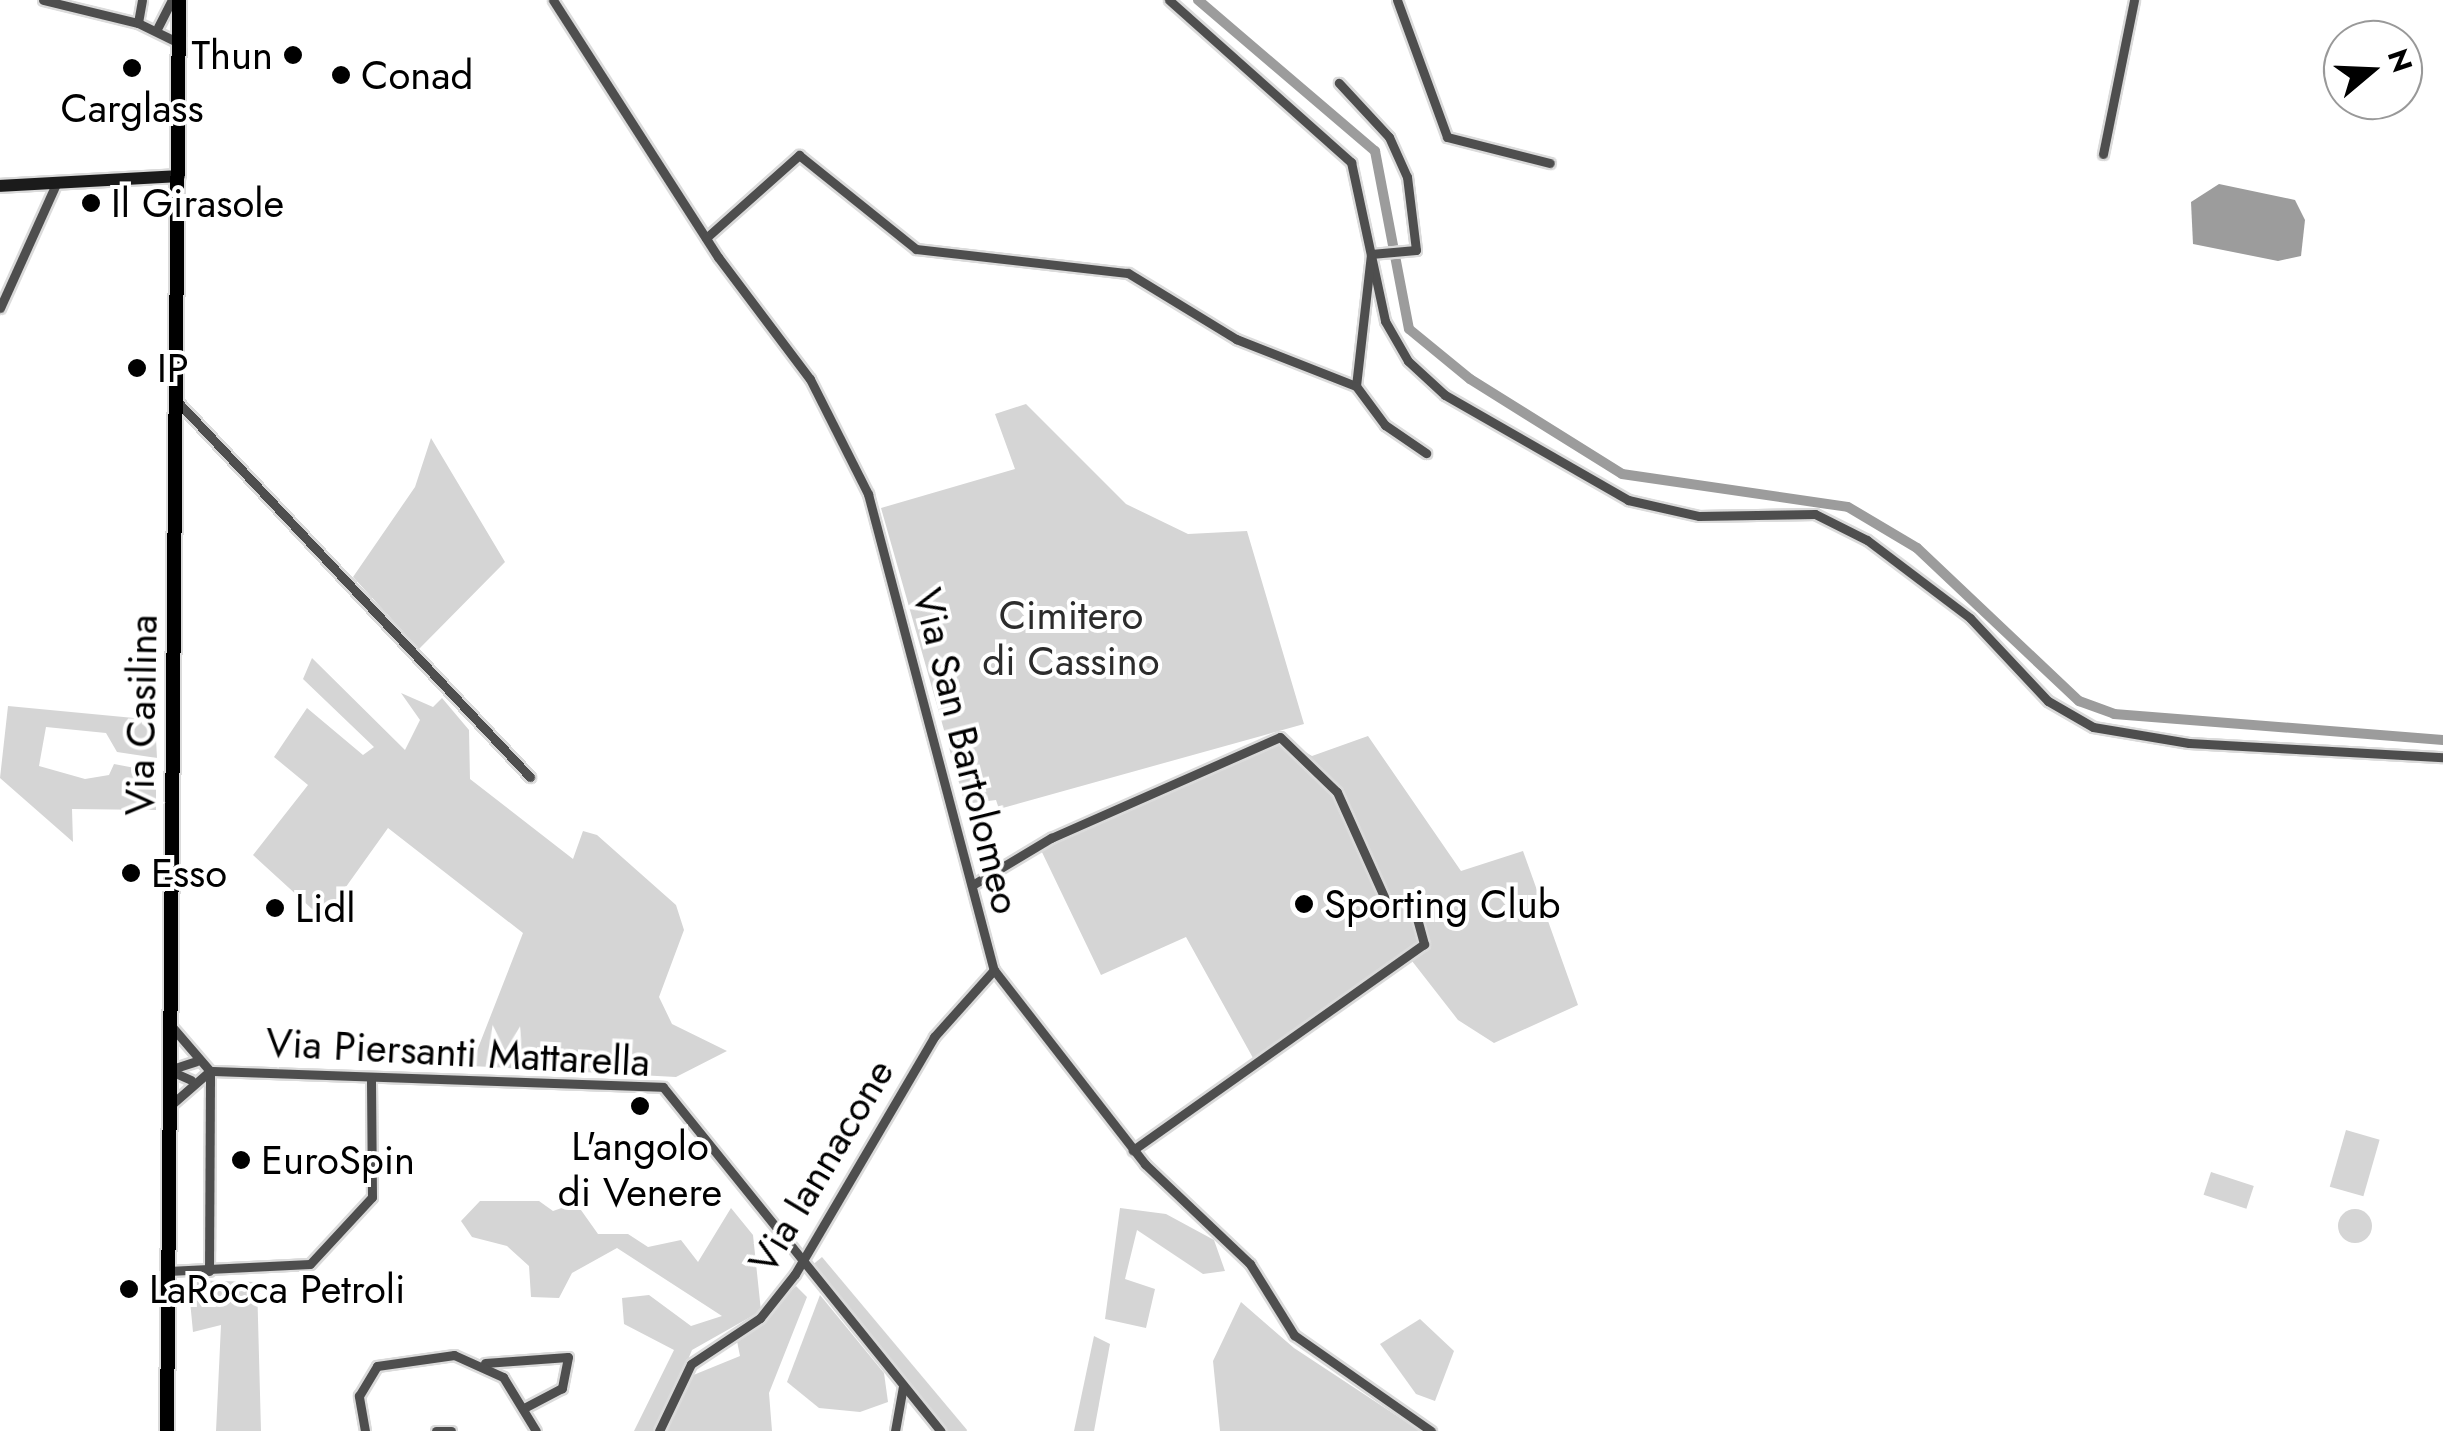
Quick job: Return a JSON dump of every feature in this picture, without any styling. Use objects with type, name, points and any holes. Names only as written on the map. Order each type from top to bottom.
[{"type":"main road","name":"Via Casilina","points":[[169,1429],[179,176],[176,0]]},
{"type":"street","points":[[43,0],[158,27],[179,43]]},
{"type":"street","points":[[158,27],[176,0]]},
{"type":"street","name":"Via San Bartolomeo","points":[[553,0],[706,238],[810,379],[868,494],[994,970],[1133,1150],[1250,1264],[1322,1363],[1431,1431]]},
{"type":"street","points":[[1170,0],[1351,162],[1392,338],[1445,396],[1628,500],[1699,516],[1814,514],[1867,540],[1970,618],[2048,701],[2093,727],[2189,743],[2443,758]]},
{"type":"street","points":[[1397,0],[1447,137],[1550,164]]},
{"type":"street","points":[[2103,154],[2134,0]]},
{"type":"street","points":[[138,23],[140,2]]},
{"type":"street","points":[[1340,84],[1401,164],[1416,250],[1371,254]]},
{"type":"street","points":[[706,238],[799,155],[916,249],[1128,273],[1236,339],[1356,386],[1386,425],[1426,453]]},
{"type":"street","points":[[0,186],[179,176]]},
{"type":"street","points":[[0,308],[57,182]]},
{"type":"street","points":[[1356,386],[1371,254]]},
{"type":"street","points":[[176,400],[530,777]]},
{"type":"street","points":[[974,884],[1051,838],[1280,737],[1337,792],[1387,903],[1412,900],[1424,944],[1133,1150]]},
{"type":"street","name":"Via Iannacone","points":[[659,1431],[691,1364],[760,1318],[802,1261],[876,1148],[887,1112],[951,1012],[994,970]]},
{"type":"street","name":"Via Piersanti Mattarella","points":[[170,1020],[198,1062],[210,1071]]},
{"type":"street","points":[[170,1070],[198,1062]]},
{"type":"street","points":[[170,1070],[194,1080]]},
{"type":"street","points":[[209,1271],[210,1071]]},
{"type":"street","name":"Via Piersanti Mattarella","points":[[169,1108],[194,1080],[210,1071],[663,1087],[940,1431]]},
{"type":"street","points":[[168,1272],[302,1268],[367,1205],[370,1078]]},
{"type":"street","points":[[365,1431],[359,1396],[377,1366],[454,1356],[485,1363],[568,1357],[562,1388],[524,1408]]},
{"type":"street","points":[[485,1363],[524,1408],[536,1431]]},
{"type":"street","points":[[895,1431],[903,1386]]},
{"type":"street","points":[[436,1431],[450,1431]]},
{"type":"green space","name":"Cimitero di Cassino","points":[[1026,404],[1126,504],[1188,534],[1247,531],[1304,724],[999,809],[996,800],[965,804],[881,508],[1015,469],[995,414]]},
{"type":"green space","points":[[431,438],[505,562],[419,649],[353,577],[415,487]]},
{"type":"green space","points":[[312,658],[405,750],[420,720],[401,693],[433,707],[442,698],[469,730],[470,779],[573,859],[583,831],[597,835],[676,905],[684,930],[659,997],[672,1024],[727,1051],[676,1077],[471,1066],[523,933],[388,828],[323,919],[253,855],[308,785],[274,757],[307,708],[363,755],[374,747],[303,679]]},
{"type":"green space","points":[[8,706],[155,720],[157,758],[117,752],[106,733],[46,727],[39,766],[85,779],[109,775],[114,764],[156,772],[156,810],[72,809],[73,842],[0,778]]},
{"type":"green space","name":"Sporting Club","points":[[1368,736],[1461,871],[1523,851],[1578,1005],[1494,1043],[1458,1020],[1412,961],[1258,1067],[1186,937],[1101,975],[1039,846],[1280,737],[1312,756]]},
{"type":"green space","points":[[2346,1130],[2380,1140],[2363,1196],[2330,1187]]},
{"type":"green space","points":[[2211,1172],[2254,1186],[2246,1209],[2204,1195]]},
{"type":"green space","points":[[480,1201],[539,1201],[553,1211],[576,1203],[598,1234],[628,1234],[648,1247],[681,1240],[698,1262],[731,1208],[753,1235],[761,1311],[692,1350],[658,1431],[634,1431],[674,1350],[624,1324],[622,1298],[649,1295],[691,1326],[722,1316],[617,1248],[572,1273],[559,1298],[531,1297],[529,1266],[507,1246],[472,1237],[461,1221]]},
{"type":"green space","points":[[1120,1208],[1166,1214],[1214,1240],[1225,1271],[1203,1274],[1137,1230],[1125,1279],[1155,1289],[1146,1328],[1105,1319]]},
{"type":"green space","points":[[2355,1209],[2367,1214],[2372,1226],[2367,1238],[2355,1243],[2343,1238],[2338,1226],[2343,1214]]},
{"type":"green space","points":[[822,1257],[967,1430],[947,1431],[810,1267]]},
{"type":"green space","points":[[188,1280],[257,1282],[261,1431],[216,1431],[221,1325],[193,1332]]},
{"type":"green space","points":[[796,1286],[807,1297],[769,1393],[772,1431],[667,1431],[691,1376],[740,1356],[737,1341]]},
{"type":"green space","points":[[820,1295],[884,1373],[888,1402],[860,1412],[819,1408],[787,1382]]},
{"type":"green space","points":[[1241,1302],[1294,1348],[1420,1431],[1220,1431],[1213,1361]]},
{"type":"green space","points":[[1420,1319],[1454,1351],[1435,1401],[1416,1394],[1380,1344]]},
{"type":"green space","points":[[1094,1336],[1110,1344],[1094,1431],[1074,1431]]},
{"type":"shaded area","points":[[2219,184],[2295,200],[2305,220],[2301,256],[2278,261],[2193,244],[2191,202]]},
{"type":"waterway","points":[[1198,0],[1375,151],[1409,329],[1470,379],[1622,474],[1848,507],[1917,548],[2079,701],[2114,714],[2443,740]]},
{"type":"place","name":"Thun","points":[[293,55]]},
{"type":"place","name":"Carglass","points":[[132,68]]},
{"type":"place","name":"Conad","points":[[341,75]]},
{"type":"place","name":"Il Girasole","points":[[91,203]]},
{"type":"place","name":"IP","points":[[137,368]]},
{"type":"place","name":"Esso","points":[[131,873]]},
{"type":"place","name":"Sporting Club","points":[[1304,904]]},
{"type":"place","name":"Lidl","points":[[275,908]]},
{"type":"place","name":"L'angolo di Venere","points":[[640,1106]]},
{"type":"place","name":"EuroSpin","points":[[241,1160]]},
{"type":"place","name":"LaRocca Petroli","points":[[129,1289]]}]
